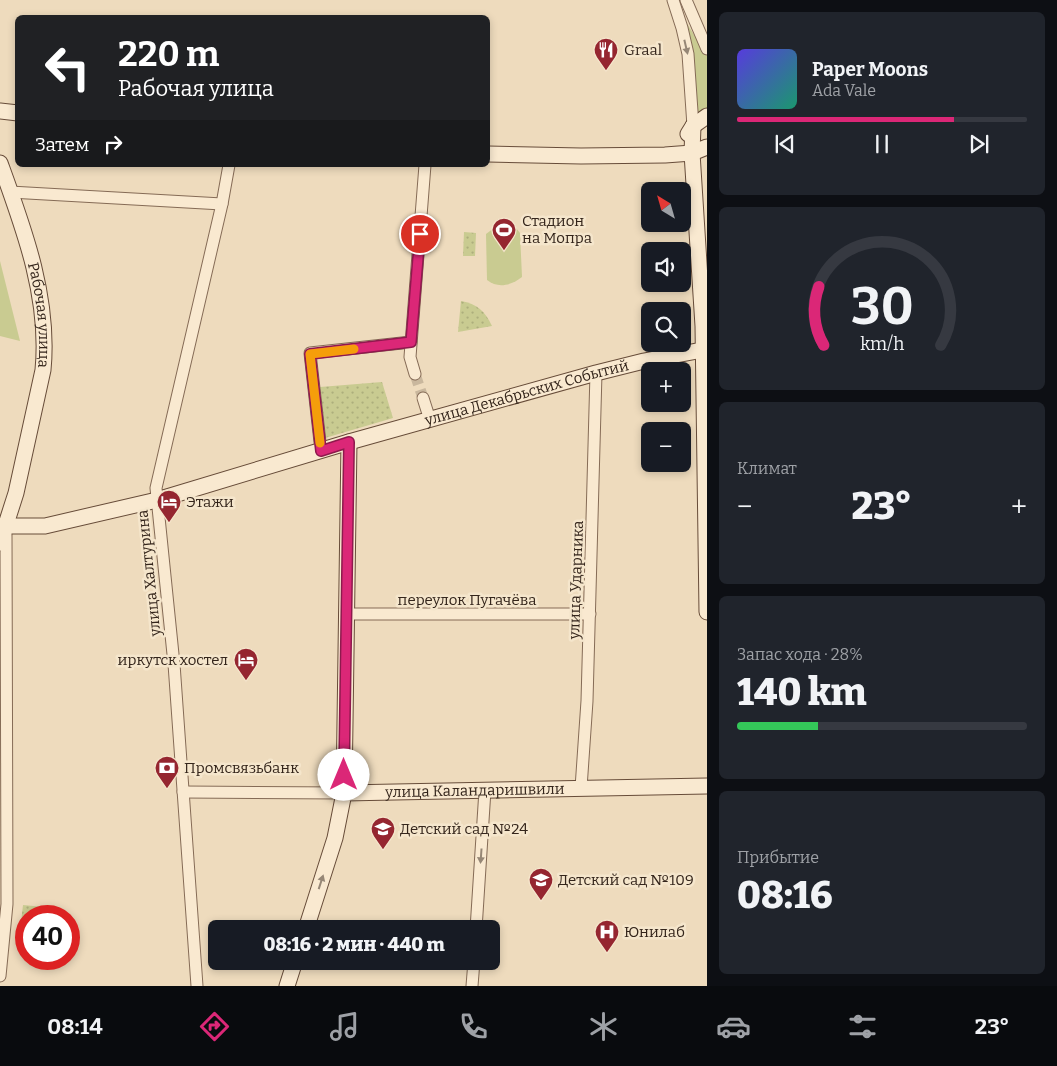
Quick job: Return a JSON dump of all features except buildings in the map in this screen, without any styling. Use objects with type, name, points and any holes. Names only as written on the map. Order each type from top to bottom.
[{"type":"main road","points":[[0,111],[15,113]]},
{"type":"main road","points":[[707,116],[692,153],[705,349],[707,612]]},
{"type":"main road","points":[[665,155],[702,126]]},
{"type":"main road","points":[[490,154],[665,155],[692,153],[707,147]]},
{"type":"main road","name":"Рабочая улица","points":[[0,163],[30,253],[39,290],[43,313],[45,354],[34,416],[16,493],[3,526],[0,543]]},
{"type":"main road","name":"улица Декабрьских Событий","points":[[349,442],[596,373],[705,349]]},
{"type":"main road","points":[[3,526],[45,526],[157,500],[349,442],[345,614],[344,793],[335,838],[309,920]]},
{"type":"main road","name":"улица Каландаришвили","points":[[344,793],[707,786]]},
{"type":"main road","points":[[287,986],[292,970]]},
{"type":"street","points":[[673,0],[688,54],[702,126]]},
{"type":"street","points":[[686,0],[707,49]]},
{"type":"street","name":"улица Халтурина","points":[[197,986],[174,664],[156,488],[230,167]]},
{"type":"street","points":[[415,374],[410,357],[425,167]]},
{"type":"street","points":[[10,192],[222,204]]},
{"type":"street","points":[[321,451],[310,354],[411,342]]},
{"type":"street","name":"улица Ударника","points":[[581,788],[587,701],[596,373]]},
{"type":"street","points":[[423,398],[430,420]]},
{"type":"street","points":[[0,976],[7,904],[3,526]]},
{"type":"street","name":"переулок Пугачёва","points":[[345,614],[590,614]]},
{"type":"street","points":[[477,920],[485,790]]},
{"type":"street","name":"улица Каландаришвили","points":[[184,792],[344,793]]},
{"type":"street","points":[[472,986],[473,970]]},
{"type":"green space","points":[[683,17],[707,56],[707,110],[697,117]]},
{"type":"green space","name":"Стадион на Мопра","points":[[502,226],[516,228],[520,233],[522,277],[505,285],[491,283],[487,280],[486,234],[494,228]]},
{"type":"green space","points":[[464,232],[476,233],[475,256],[463,256]]},
{"type":"green space","points":[[0,261],[20,341],[0,336]]},
{"type":"green space","points":[[461,301],[472,304],[480,309],[492,326],[458,332]]},
{"type":"green space","points":[[382,382],[393,418],[325,438],[320,387]]},
{"type":"tunnel","points":[[415,374],[423,398]]},
{"type":"slow traffic","points":[[320,443],[310,354],[354,349]]},
{"type":"place","name":"Graal","points":[[606,71]]},
{"type":"place","name":"Стадион на Мопра","points":[[504,251]]},
{"type":"place","name":"Этажи","points":[[169,523]]},
{"type":"place","name":"иркутск хостел","points":[[246,681]]},
{"type":"place","name":"Промсвязьбанк","points":[[167,789]]},
{"type":"place","name":"Детский сад №24","points":[[383,850]]},
{"type":"place","name":"Детский сад №109","points":[[541,901]]},
{"type":"place","name":"Юнилаб","points":[[607,953]]},
{"type":"route","points":[[344,775],[349,442],[321,451],[310,354],[411,342],[420,234]]}]
